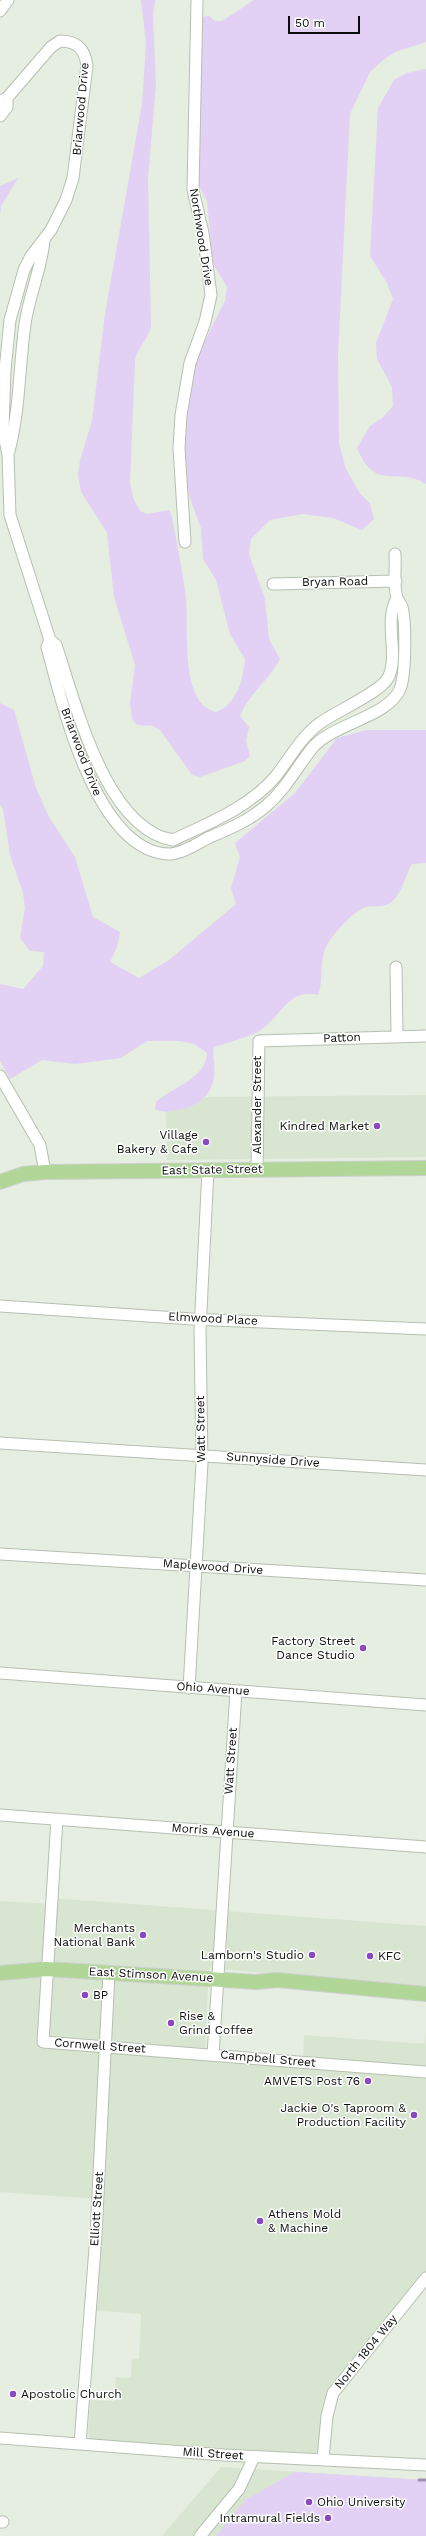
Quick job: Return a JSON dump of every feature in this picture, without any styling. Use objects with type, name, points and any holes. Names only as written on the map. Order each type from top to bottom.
[{"type":"main road","name":"East State Street","points":[[0,1182],[19,1175],[45,1172],[426,1168]]},
{"type":"main road","name":"East Stimson Avenue","points":[[0,1973],[46,1969],[256,1982],[277,1980],[426,1994]]},
{"type":"main road","name":"East Stimson Avenue","points":[[256,1982],[276,1989],[426,2003]]},
{"type":"street","points":[[0,11],[8,0]]},
{"type":"street","name":"Northwood Drive","points":[[185,542],[179,448],[181,415],[190,363],[205,322],[211,295],[204,233],[193,190],[197,0]]},
{"type":"street","name":"Briarwood Drive","points":[[0,116],[7,107],[3,100],[51,47],[60,41],[76,44],[83,50],[87,66],[73,178],[66,200],[44,241],[31,256],[24,270],[10,320],[3,429],[8,455],[8,500],[14,532],[34,587],[50,640],[56,645],[85,730],[105,778],[126,810],[144,830],[160,838],[174,840],[255,797],[275,777],[304,737],[320,723],[380,688],[388,679],[391,668],[391,608],[397,598]]},
{"type":"street","name":"Briarwood Drive","points":[[8,455],[14,432],[25,325],[30,296],[42,260],[44,241]]},
{"type":"street","name":"Briarwood Drive","points":[[50,640],[47,647],[59,694],[95,793],[124,833],[138,844],[154,852],[170,854],[236,826],[256,814],[289,783],[313,747],[322,738],[334,730],[393,700],[400,688],[403,672],[402,607],[397,598],[395,554]]},
{"type":"street","name":"Bryan Road","points":[[273,584],[396,581]]},
{"type":"street","points":[[396,967],[397,1036]]},
{"type":"street","name":"Patton","points":[[259,1041],[426,1036]]},
{"type":"street","name":"Alexander Street","points":[[257,1169],[259,1041]]},
{"type":"street","points":[[0,1076],[40,1145],[45,1172]]},
{"type":"street","name":"Watt Street","points":[[189,1688],[201,1456],[200,1319],[208,1170]]},
{"type":"street","name":"Elmwood Place","points":[[0,1306],[200,1319],[426,1329]]},
{"type":"street","name":"Sunnyside Drive","points":[[0,1443],[426,1470]]},
{"type":"street","name":"Maplewood Drive","points":[[0,1554],[426,1580]]},
{"type":"street","name":"Ohio Avenue","points":[[0,1673],[426,1705]]},
{"type":"street","name":"Watt Street","points":[[227,1832],[236,1691]]},
{"type":"street","name":"Morris Avenue","points":[[0,1815],[426,1847]]},
{"type":"street","name":"Cornwell Street","points":[[56,1819],[42,2042],[213,2055]]},
{"type":"street","name":"Campbell Street","points":[[227,1832],[213,2055],[426,2072]]},
{"type":"street","name":"Elliott Street","points":[[80,2444],[96,2235],[106,2047],[108,1973]]},
{"type":"street","name":"North 1804 Way","points":[[323,2459],[327,2416],[333,2393],[426,2278]]},
{"type":"street","name":"Mill Street","points":[[0,2438],[254,2457],[323,2459],[426,2465]]},
{"type":"street","points":[[200,2536],[239,2489],[254,2457]]},
{"type":"shaded area","points":[[141,0],[155,0],[153,16],[156,85],[148,178],[151,326],[148,335],[136,355],[135,360],[130,483],[133,498],[140,511],[147,514],[169,510],[172,517],[182,568],[186,599],[188,663],[191,680],[196,695],[204,706],[216,712],[229,703],[238,690],[243,675],[245,659],[230,634],[216,580],[203,559],[201,528],[191,501],[184,471],[183,422],[197,356],[225,301],[227,287],[213,264],[207,201],[197,182],[202,17],[209,16],[215,21],[222,21],[254,0],[426,0],[426,42],[395,52],[370,72],[350,114],[338,355],[339,443],[346,469],[359,492],[370,504],[374,519],[362,530],[333,518],[302,514],[270,520],[251,539],[249,554],[265,599],[269,639],[280,659],[248,701],[240,716],[249,727],[246,741],[250,756],[245,761],[200,777],[192,775],[160,730],[153,726],[137,725],[132,719],[130,703],[135,665],[114,597],[107,533],[81,492],[78,475],[80,460],[92,421],[105,314],[142,104],[146,44]]},
{"type":"shaded area","points":[[426,69],[426,484],[416,479],[388,476],[372,470],[364,462],[357,448],[370,426],[382,418],[393,406],[392,387],[377,359],[376,343],[393,299],[387,283],[370,256],[378,108],[394,80],[407,73]]},
{"type":"shaded area","points":[[18,178],[1,206],[0,215],[0,186]]},
{"type":"shaded area","points":[[0,703],[14,710],[36,788],[49,817],[75,857],[93,917],[120,932],[117,947],[110,962],[139,978],[169,960],[236,904],[231,888],[240,857],[235,843],[295,793],[337,738],[366,730],[426,730],[426,863],[412,864],[398,895],[394,900],[384,905],[369,906],[361,909],[349,918],[338,930],[329,942],[324,953],[321,983],[318,995],[299,995],[285,1005],[266,1026],[258,1032],[214,1047],[214,1079],[212,1086],[208,1093],[198,1103],[190,1107],[165,1112],[155,1109],[156,1102],[195,1076],[201,1070],[205,1062],[207,1053],[194,1044],[179,1041],[147,1041],[121,1058],[75,1064],[42,1060],[10,1079],[0,1061],[0,984],[23,989],[43,966],[44,952],[30,951],[20,938],[25,908],[23,893],[10,855],[3,809],[0,805]]},
{"type":"shaded area","points":[[426,1095],[426,1157],[167,1160],[166,1112],[185,1108],[206,1097]]},
{"type":"shaded area","points":[[52,1898],[426,1926],[426,1988],[209,1968],[205,2049],[114,2047],[303,2064],[304,2035],[425,2044],[426,2031],[426,2278],[333,2393],[323,2459],[93,2445],[88,2433],[90,2400],[114,2401],[116,2377],[127,2378],[131,2376],[132,2360],[139,2358],[141,2314],[91,2310],[98,2199],[0,2192],[0,1901],[51,1904]]},
{"type":"shaded area","name":"Intramural Fields","points":[[221,2467],[426,2480],[426,2536],[162,2536]]},
{"type":"shaded area","name":"Intramural Fields","points":[[295,2472],[426,2480],[426,2536],[216,2536],[245,2500]]},
{"type":"waterway","points":[[419,2480],[426,2480]]},
{"type":"place","name":"Kindred Market","points":[[377,1126]]},
{"type":"place","name":"Village Bakery & Cafe","points":[[206,1142]]},
{"type":"place","name":"Factory Street Dance Studio","points":[[363,1648]]},
{"type":"place","name":"Merchants National Bank","points":[[143,1935]]},
{"type":"place","name":"Lamborn's Studio","points":[[312,1955]]},
{"type":"place","name":"KFC","points":[[370,1956]]},
{"type":"place","name":"BP","points":[[85,1995]]},
{"type":"place","name":"Rise & Grind Coffee","points":[[171,2023]]},
{"type":"place","name":"AMVETS Post 76","points":[[368,2081]]},
{"type":"place","name":"Jackie O's Taproom & Production Facility","points":[[414,2115]]},
{"type":"place","name":"Athens Mold & Machine","points":[[260,2221]]},
{"type":"place","name":"Apostolic Church","points":[[13,2394]]},
{"type":"place","name":"Ohio University","points":[[309,2502]]},
{"type":"place","name":"Intramural Fields","points":[[328,2518]]}]
